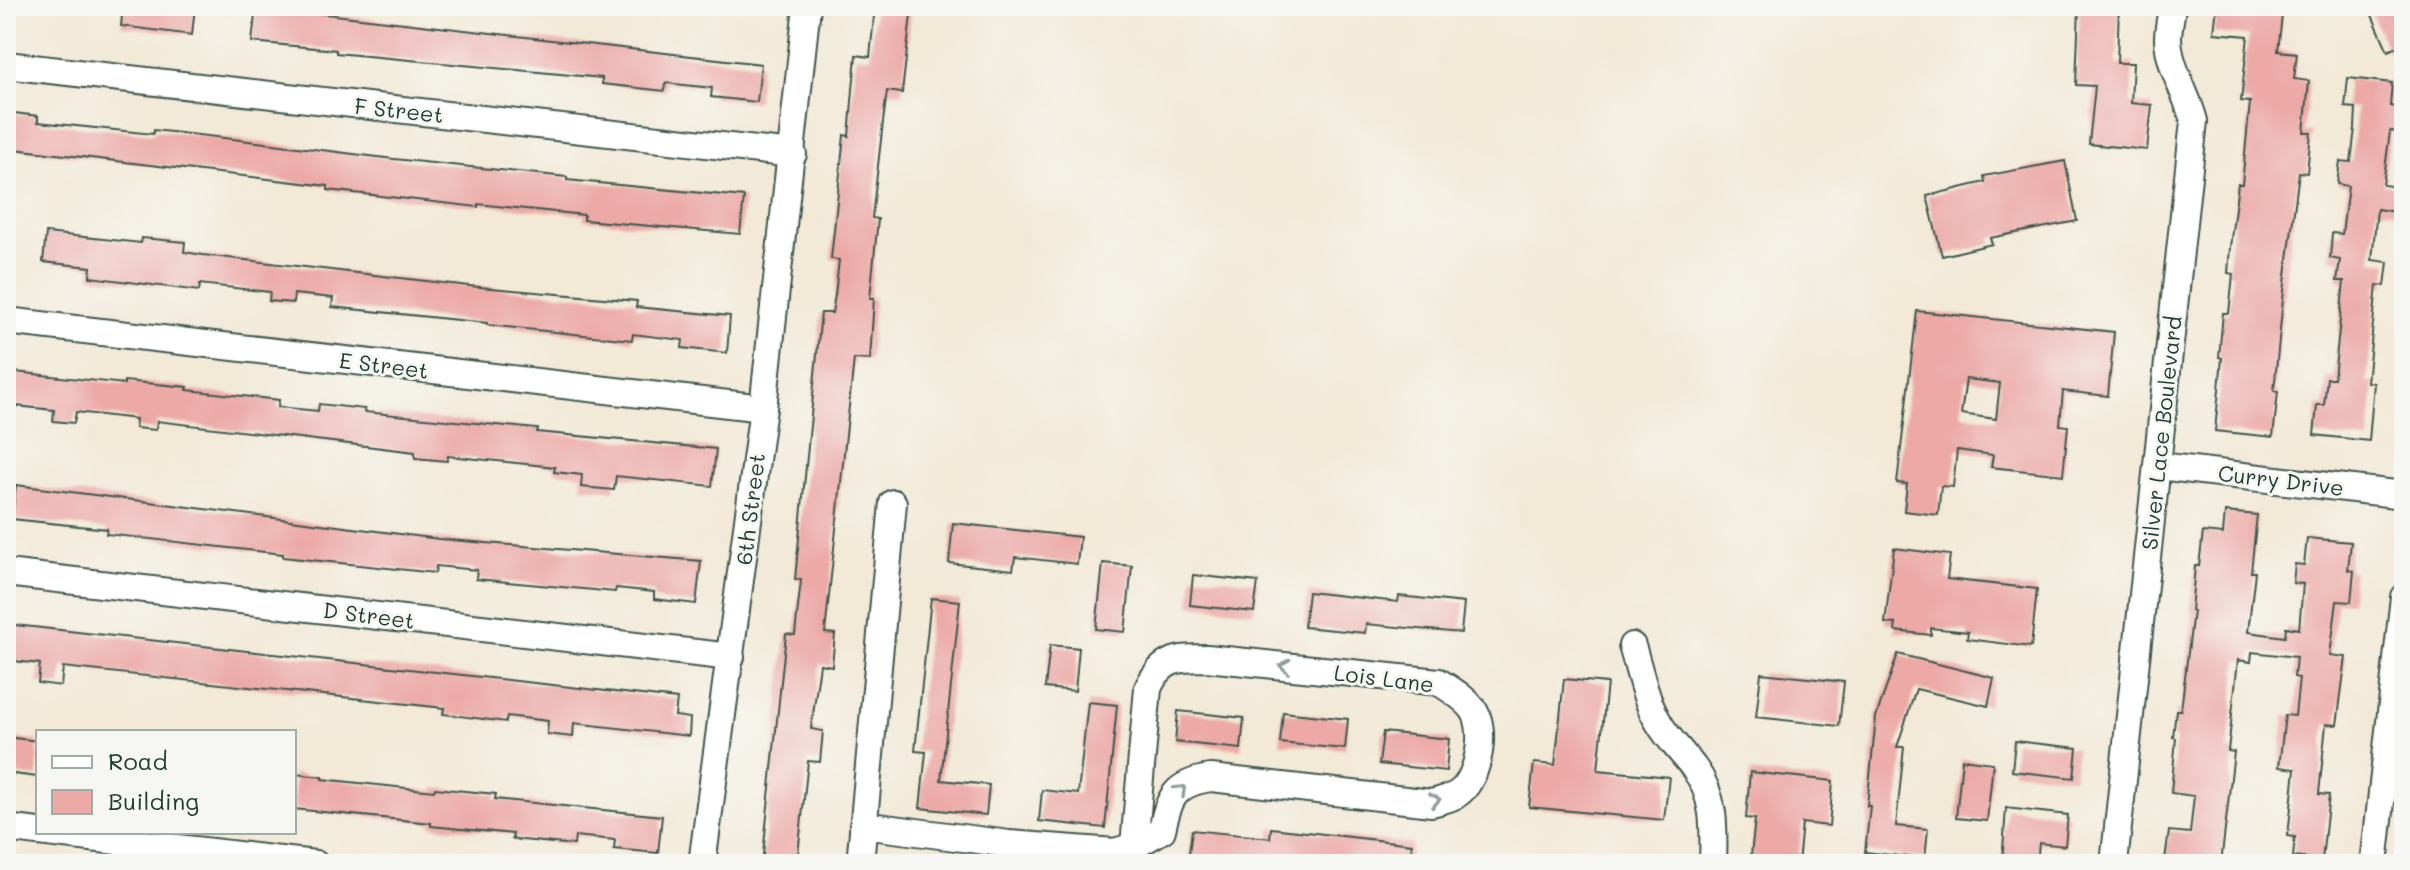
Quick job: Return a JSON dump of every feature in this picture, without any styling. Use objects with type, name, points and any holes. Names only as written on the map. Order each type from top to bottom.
[{"type":"street","name":"6th Street","points":[[702,864],[763,408],[807,6]]},
{"type":"street","name":"Silver Lace Boulevard","points":[[2114,864],[2194,121],[2168,40],[2172,6]]},
{"type":"street","name":"F Street","points":[[6,65],[793,154]]},
{"type":"street","name":"E Street","points":[[6,321],[763,408]]},
{"type":"street","name":"Curry Drive","points":[[2159,466],[2404,495]]},
{"type":"street","points":[[860,864],[893,503]]},
{"type":"street","name":"D Street","points":[[6,573],[731,657]]},
{"type":"street","points":[[2374,864],[2404,597]]},
{"type":"street","points":[[1632,646],[1659,723],[1696,770],[1710,796],[1714,821],[1713,864]]},
{"type":"street","name":"Lois Lane","points":[[1207,658],[1439,682],[1476,711],[1480,746],[1477,766],[1461,792],[1449,797],[1432,803],[1211,778],[1191,781],[1177,792],[1169,804],[1162,830],[1134,846],[1148,688],[1154,676],[1169,661],[1207,658]]},
{"type":"street","points":[[863,825],[1009,844],[1115,852],[1134,846]]},
{"type":"street","points":[[6,828],[36,832]]},
{"type":"street","points":[[55,834],[315,864]]},
{"type":"building","points":[[123,6],[195,6],[192,35],[121,26]]},
{"type":"building","points":[[256,6],[761,64],[757,102],[711,97],[712,88],[666,83],[665,91],[602,84],[602,78],[252,42]]},
{"type":"building","points":[[875,6],[912,6],[902,93],[887,91],[883,122],[872,218],[878,219],[870,298],[874,298],[870,360],[854,359],[825,633],[835,634],[832,666],[820,664],[811,729],[823,731],[820,762],[808,761],[797,864],[762,864],[786,634],[795,635],[801,580],[795,579],[821,313],[832,313],[839,260],[831,259],[844,135],[849,136],[856,55],[870,57]]},
{"type":"building","points":[[2079,6],[2119,6],[2117,63],[2133,63],[2131,103],[2152,105],[2147,150],[2089,144],[2095,86],[2076,85]]},
{"type":"building","points":[[2217,6],[2283,6],[2278,51],[2297,53],[2294,79],[2309,81],[2304,132],[2311,132],[2307,173],[2299,172],[2283,299],[2273,437],[2215,431],[2223,313],[2229,313],[2233,274],[2228,273],[2230,247],[2238,184],[2242,184],[2250,102],[2241,101],[2248,36],[2214,33]]},
{"type":"building","points":[[2387,6],[2404,6],[2404,44],[2388,51],[2371,13]]},
{"type":"building","points":[[2348,78],[2392,83],[2390,106],[2404,108],[2404,133],[2390,131],[2383,185],[2398,187],[2395,212],[2377,209],[2372,260],[2388,262],[2385,286],[2377,285],[2367,382],[2374,383],[2369,441],[2314,435],[2317,405],[2324,405],[2327,378],[2334,378],[2344,281],[2337,281],[2340,260],[2330,258],[2332,233],[2342,234],[2348,186],[2337,184],[2340,161],[2351,162],[2355,128],[2356,108],[2345,107]]},
{"type":"building","points":[[6,112],[38,116],[38,122],[153,134],[154,130],[567,177],[567,180],[744,197],[740,234],[584,220],[584,215],[328,190],[328,186],[6,148]]},
{"type":"building","points":[[2065,161],[2077,221],[1990,238],[1992,244],[1942,256],[1927,196],[1985,182],[1984,176]]},
{"type":"building","points":[[46,233],[141,243],[142,238],[185,242],[184,252],[203,255],[469,286],[637,301],[636,307],[730,316],[727,353],[682,348],[683,340],[633,334],[632,340],[332,307],[333,298],[294,294],[293,303],[269,301],[270,292],[200,284],[199,291],[90,277],[91,267],[43,262]]},
{"type":"building","points":[[1917,311],[2114,332],[2108,396],[2063,391],[2060,425],[2068,426],[2063,475],[1991,467],[1993,455],[1957,450],[1953,487],[1941,486],[1938,515],[1904,511],[1907,484],[1897,483]],"holes":[[[1966,379],[2000,383],[1996,419],[1961,414]]]},
{"type":"building","points":[[6,371],[124,384],[124,381],[188,387],[187,390],[279,400],[278,407],[318,411],[319,404],[365,409],[364,412],[538,429],[537,432],[716,449],[712,486],[616,476],[614,490],[581,487],[582,475],[554,472],[555,467],[448,456],[447,461],[415,458],[415,452],[157,421],[156,430],[135,428],[136,419],[76,412],[74,423],[53,421],[54,410],[6,405]]},
{"type":"building","points":[[16,485],[439,539],[701,561],[696,604],[654,599],[654,592],[616,588],[615,592],[476,579],[477,570],[436,566],[435,573],[283,557],[283,554],[106,534],[107,529],[12,519]]},
{"type":"building","points":[[2225,512],[2257,515],[2248,632],[2285,637],[2286,627],[2299,629],[2303,584],[2293,583],[2295,564],[2304,565],[2307,538],[2351,542],[2348,570],[2354,571],[2351,602],[2337,601],[2330,655],[2346,657],[2337,725],[2326,724],[2319,794],[2329,795],[2322,860],[2293,857],[2295,837],[2288,836],[2295,769],[2279,767],[2285,715],[2295,716],[2299,678],[2294,677],[2296,657],[2252,652],[2251,662],[2238,660],[2228,751],[2234,752],[2221,864],[2165,859],[2169,831],[2190,833],[2194,796],[2171,793],[2176,738],[2173,737],[2176,710],[2181,710],[2195,566],[2199,566],[2203,532],[2223,534]]},
{"type":"building","points":[[953,523],[1080,537],[1077,564],[1015,557],[1013,570],[949,563]]},
{"type":"building","points":[[1894,548],[1950,555],[1947,579],[2037,589],[2031,647],[1967,639],[1968,632],[1931,628],[1931,635],[1895,631],[1896,624],[1885,623]]},
{"type":"building","points":[[1103,563],[1132,566],[1125,632],[1096,629]]},
{"type":"building","points":[[1193,575],[1258,582],[1254,612],[1190,605]]},
{"type":"building","points":[[1308,592],[1398,602],[1399,596],[1464,603],[1461,633],[1366,624],[1365,633],[1304,627]]},
{"type":"building","points":[[931,598],[960,601],[941,780],[989,785],[986,815],[920,808],[926,752],[915,751]]},
{"type":"building","points":[[6,624],[677,699],[675,716],[690,718],[689,736],[574,723],[573,737],[547,734],[548,721],[507,716],[506,722],[443,714],[444,708],[63,667],[61,686],[38,683],[40,664],[6,660]]},
{"type":"building","points":[[1050,645],[1079,648],[1075,691],[1045,688]]},
{"type":"building","points":[[1898,654],[1994,678],[1988,706],[1916,689],[1897,747],[1904,747],[1896,826],[1928,829],[1925,859],[1865,852],[1876,717]]},
{"type":"building","points":[[1761,673],[1844,682],[1839,726],[1756,717]]},
{"type":"building","points":[[1564,679],[1607,683],[1598,770],[1669,777],[1664,820],[1529,807],[1534,763],[1555,765]]},
{"type":"building","points":[[1088,702],[1117,705],[1105,828],[1039,821],[1042,790],[1078,794]]},
{"type":"building","points":[[1178,711],[1244,718],[1241,749],[1175,742]]},
{"type":"building","points":[[1283,712],[1348,719],[1345,749],[1280,743]]},
{"type":"building","points":[[1383,732],[1449,739],[1446,771],[1379,764]]},
{"type":"building","points":[[6,737],[36,741],[36,777],[6,773]]},
{"type":"building","points":[[2015,741],[2077,748],[2074,778],[2012,771]]},
{"type":"building","points":[[1962,759],[1993,763],[1987,821],[1956,818]]},
{"type":"building","points":[[1750,772],[1833,781],[1829,826],[1802,823],[1798,864],[1750,864],[1755,819],[1746,818]]},
{"type":"building","points":[[296,774],[434,791],[435,788],[496,794],[495,799],[662,816],[658,853],[614,849],[615,840],[575,836],[574,845],[512,839],[513,834],[431,826],[431,823],[296,809]]},
{"type":"building","points":[[2006,808],[2068,815],[2065,846],[2039,843],[2037,864],[2002,864]]},
{"type":"building","points":[[1271,828],[1412,844],[1409,864],[1313,864],[1255,858],[1254,864],[1188,861],[1192,830],[1270,838]]}]
